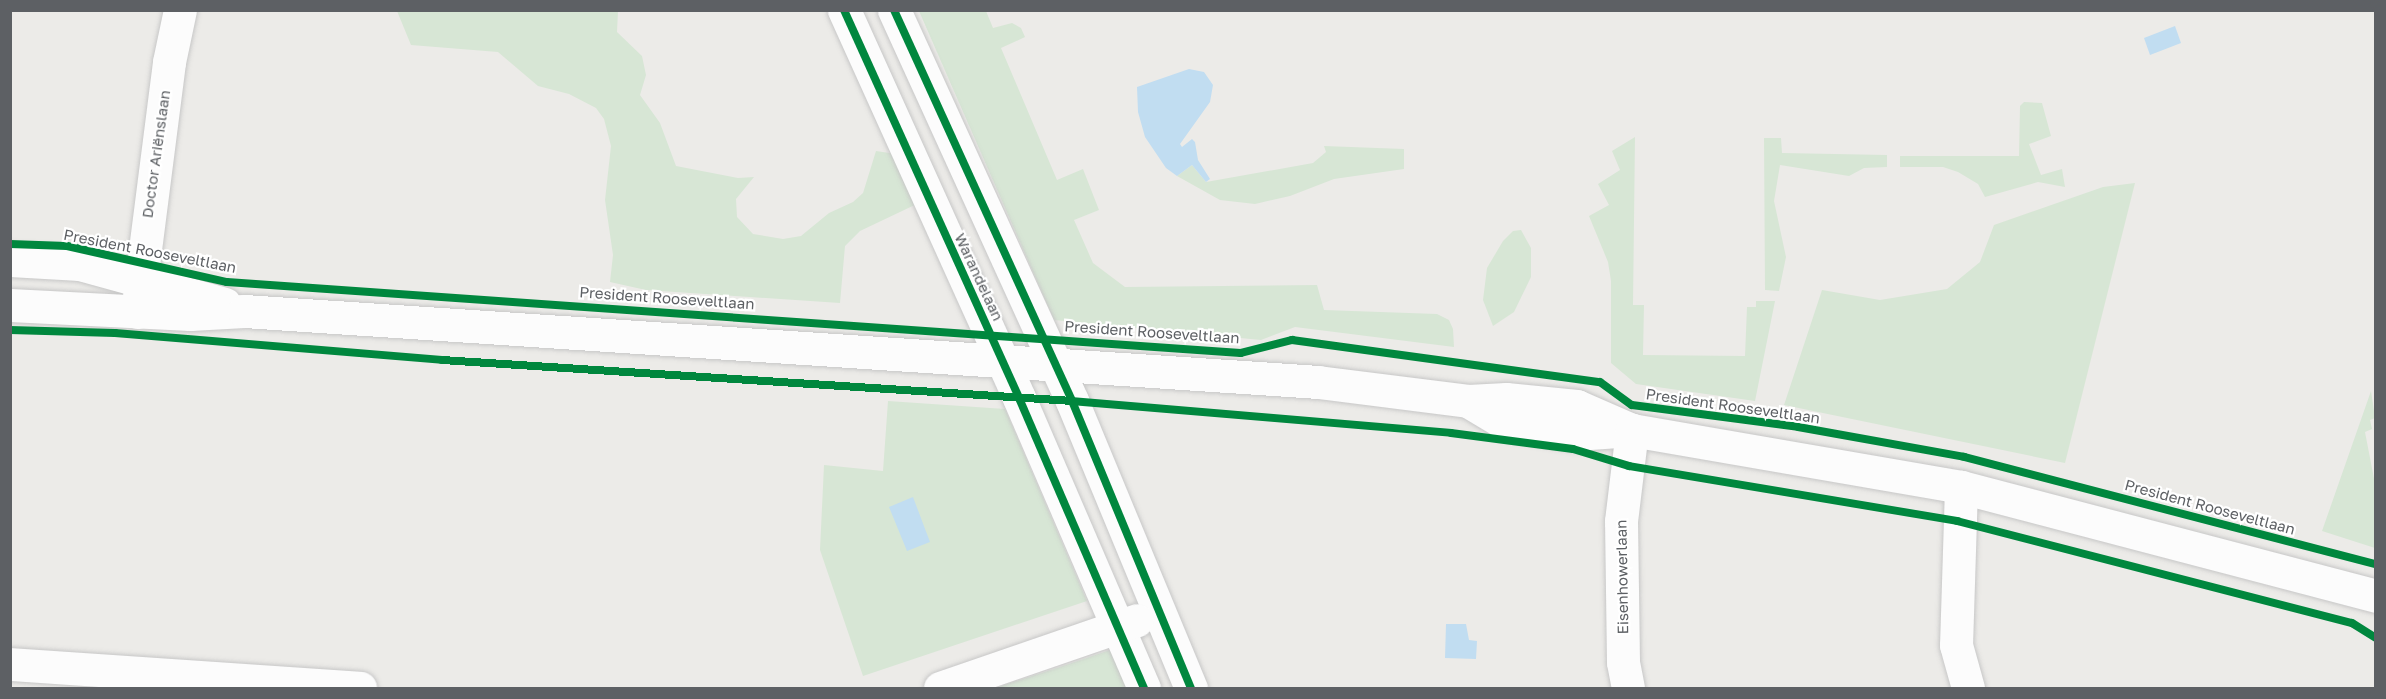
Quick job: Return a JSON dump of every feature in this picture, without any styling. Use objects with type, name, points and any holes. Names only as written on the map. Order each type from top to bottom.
[{"type":"street","name":"Doctor Ariënslaan","points":[[138,296],[169,62],[180,10]]},
{"type":"street","name":"Warandelaan","points":[[844,10],[1004,363],[1144,688]]},
{"type":"street","name":"Warandelaan","points":[[894,10],[1057,367],[1191,688]]},
{"type":"street","name":"President Rooseveltlaan","points":[[10,260],[80,264],[138,296]]},
{"type":"street","name":"President Rooseveltlaan","points":[[10,305],[138,296],[244,311],[1057,367],[1318,382],[1468,401],[1506,399],[1577,406],[1632,430],[1960,487],[2376,596]]},
{"type":"street","name":"Eisenhowerlaan","points":[[1628,688],[1623,662],[1621,521],[1632,430]]},
{"type":"street","points":[[1960,487],[1956,645],[1968,688]]},
{"type":"street","points":[[940,688],[1118,628],[1158,611]]},
{"type":"street","points":[[10,664],[360,688]]},
{"type":"green space","points":[[397,11],[618,11],[617,32],[642,56],[646,75],[640,95],[660,123],[676,166],[738,178],[754,177],[736,199],[737,217],[753,234],[783,239],[801,236],[829,213],[853,202],[863,193],[876,151],[896,154],[921,202],[860,231],[845,246],[840,303],[646,290],[610,282],[613,255],[605,200],[611,146],[604,119],[596,108],[569,94],[538,86],[498,52],[411,45]]},
{"type":"green space","points":[[919,11],[986,11],[993,28],[1012,23],[1021,28],[1025,37],[1001,48],[1057,180],[1083,169],[1099,210],[1074,220],[1093,263],[1125,287],[1317,285],[1324,310],[1437,314],[1449,320],[1453,329],[1454,347],[1295,327],[1261,340],[1054,320]]},
{"type":"green space","points":[[2024,102],[2042,103],[2051,136],[2029,144],[2041,175],[2062,169],[2065,187],[2038,182],[1985,197],[1978,184],[1958,172],[1943,167],[1900,167],[1900,156],[2019,156],[2020,106]]},
{"type":"green space","points":[[1635,137],[1633,305],[1644,305],[1643,355],[1745,356],[1747,307],[1756,307],[1756,301],[1775,301],[1755,401],[1636,384],[1611,363],[1611,281],[1608,262],[1589,216],[1609,205],[1598,184],[1620,170],[1612,151]]},
{"type":"green space","points":[[1764,138],[1781,138],[1782,153],[1887,155],[1887,167],[1864,168],[1849,176],[1780,165],[1774,201],[1786,257],[1779,291],[1765,290]]},
{"type":"green space","points":[[1324,146],[1404,149],[1404,169],[1334,179],[1290,196],[1255,204],[1220,200],[1177,176],[1192,165],[1206,182],[1313,163],[1326,152]]},
{"type":"green space","points":[[2135,183],[2065,463],[1784,405],[1822,290],[1880,300],[1947,289],[1980,262],[1994,225],[2103,187]]},
{"type":"green space","points":[[1521,230],[1531,248],[1531,277],[1514,312],[1493,326],[1483,300],[1487,268],[1503,241],[1513,231]]},
{"type":"green space","points":[[2371,391],[2375,418],[2370,420],[2372,429],[2365,432],[2375,484],[2375,548],[2322,531]]},
{"type":"green space","points":[[888,401],[1005,409],[1087,601],[863,676],[820,550],[824,465],[883,471]]},
{"type":"green space","points":[[1110,650],[1127,688],[995,688],[1060,667]]},
{"type":"water","points":[[2175,26],[2181,43],[2150,55],[2144,38]]},
{"type":"water","points":[[1189,69],[1204,72],[1213,85],[1210,102],[1180,144],[1182,147],[1192,139],[1195,142],[1198,160],[1210,179],[1206,182],[1192,165],[1177,176],[1166,168],[1145,137],[1138,112],[1137,87]]},
{"type":"water","points":[[913,497],[930,542],[907,551],[889,507]]},
{"type":"water","points":[[1446,624],[1466,624],[1469,640],[1477,641],[1476,659],[1445,658]]},
{"type":"cycle path","points":[[844,10],[1019,398],[1144,688]]},
{"type":"cycle path","points":[[894,10],[1072,401],[1191,688]]},
{"type":"cycle path","points":[[10,244],[67,246],[227,282],[1241,353],[1292,340],[1600,382],[1632,405],[1798,427],[1964,457],[2376,564]]},
{"type":"cycle path","points":[[10,330],[115,333],[442,360],[1072,401],[1451,433],[1573,449],[1629,466],[1957,521],[2352,623],[2376,638]]}]
